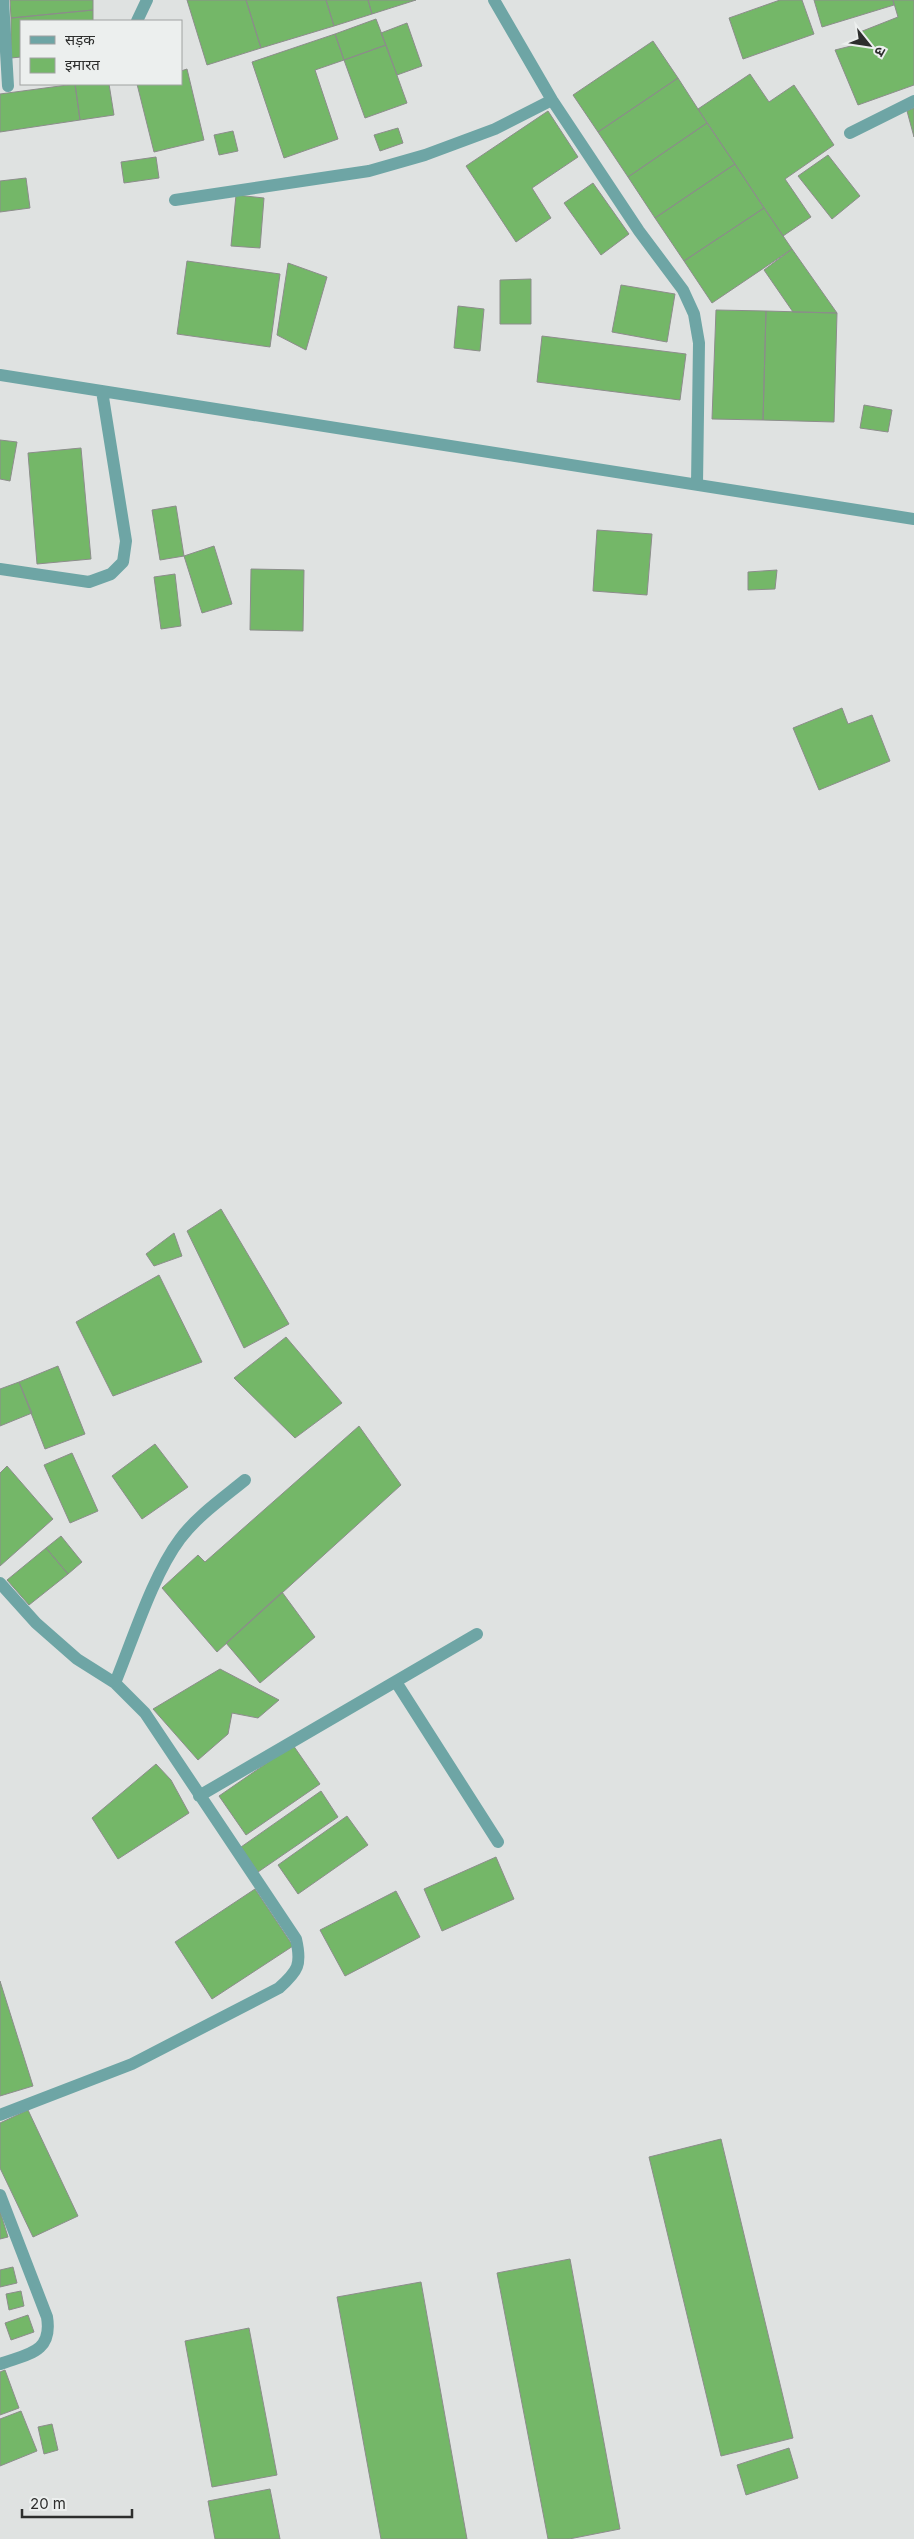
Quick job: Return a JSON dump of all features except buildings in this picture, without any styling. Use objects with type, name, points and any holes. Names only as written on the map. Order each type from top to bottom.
[{"type":"street","points":[[3,0],[8,86]]},
{"type":"street","points":[[137,20],[147,0]]},
{"type":"street","points":[[494,0],[552,100],[639,231],[683,290],[694,314],[699,342],[697,484]]},
{"type":"street","points":[[175,200],[369,172],[424,155],[495,129],[552,100]]},
{"type":"street","points":[[850,133],[914,102]]},
{"type":"street","points":[[0,375],[914,519]]},
{"type":"street","points":[[0,569],[89,582],[111,574],[123,562],[126,541],[102,391]]},
{"type":"street","points":[[115,1682],[165,1563],[180,1539],[200,1517],[245,1480]]},
{"type":"street","points":[[0,1583],[36,1623],[70,1653],[115,1682],[145,1713],[296,1939],[300,1958],[294,1975],[279,1988],[132,2064],[0,2115]]},
{"type":"street","points":[[199,1796],[477,1634]]},
{"type":"street","points":[[396,1682],[498,1842]]},
{"type":"street","points":[[0,2195],[47,2317],[49,2331],[46,2342],[33,2352],[0,2364]]}]
